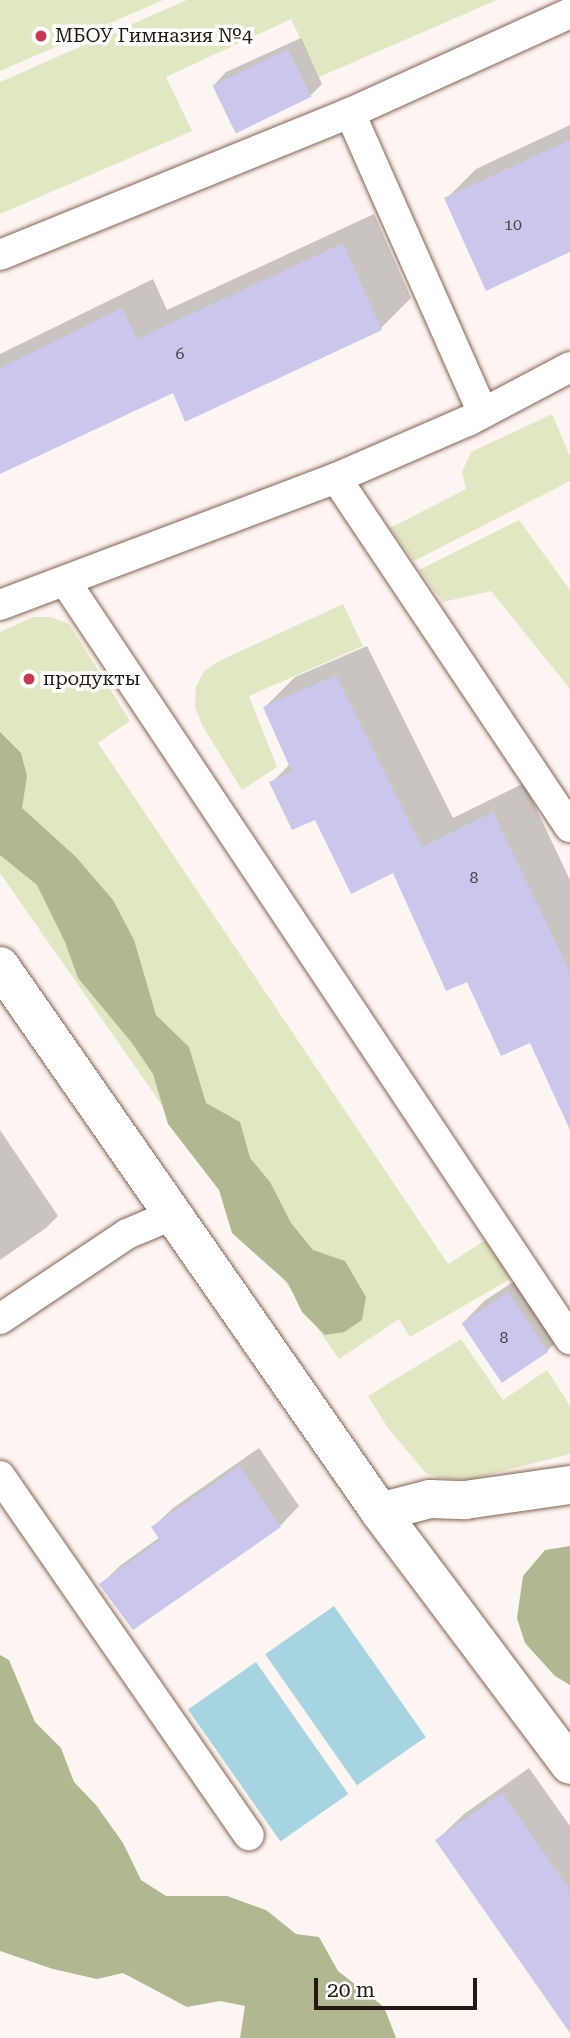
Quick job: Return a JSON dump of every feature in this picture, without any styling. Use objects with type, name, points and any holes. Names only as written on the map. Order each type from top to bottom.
[{"type":"street","points":[[0,966],[380,1512],[570,1765]]},
{"type":"street","points":[[380,1512],[430,1499],[465,1500],[570,1485]]},
{"type":"lane","points":[[0,255],[351,113],[570,13]]},
{"type":"lane","points":[[351,113],[483,413]]},
{"type":"lane","points":[[0,605],[336,478],[483,413],[570,367]]},
{"type":"lane","points":[[336,478],[570,827]]},
{"type":"lane","points":[[65,581],[570,1339]]},
{"type":"lane","points":[[0,1319],[127,1234],[172,1215]]},
{"type":"lane","points":[[0,1476],[249,1835]]},
{"type":"green space","name":"МБОУ Гимназия №4","points":[[0,0],[163,0],[0,71]]},
{"type":"green space","points":[[187,0],[497,0],[319,77],[291,19],[166,77],[192,131],[0,214],[0,82]]},
{"type":"green space","points":[[552,414],[570,456],[570,481],[414,561],[390,528],[466,489],[462,472],[471,452]]},
{"type":"green space","points":[[519,520],[570,590],[570,689],[491,591],[443,602],[419,570]]},
{"type":"green space","points":[[343,604],[363,646],[249,696],[277,767],[242,790],[202,725],[195,707],[196,687],[204,671],[219,661]]},
{"type":"green space","points":[[33,617],[51,617],[69,624],[130,721],[98,743],[448,1264],[489,1238],[517,1275],[410,1337],[399,1319],[339,1359],[0,873],[0,632]]},
{"type":"green space","points":[[0,732],[21,753],[27,776],[22,808],[76,857],[113,900],[134,940],[156,1015],[189,1047],[206,1103],[240,1122],[250,1158],[270,1182],[291,1223],[313,1250],[345,1261],[366,1297],[362,1320],[344,1332],[325,1335],[302,1312],[288,1283],[232,1233],[219,1190],[168,1124],[153,1074],[132,1043],[78,978],[65,942],[37,885],[0,855]]},
{"type":"green space","points":[[461,1339],[503,1400],[547,1370],[570,1406],[570,1454],[468,1480],[438,1478],[426,1473],[388,1428],[368,1396]]},
{"type":"green space","points":[[570,1546],[570,1685],[555,1676],[525,1643],[517,1618],[523,1576],[545,1550]]},
{"type":"green space","points":[[0,1655],[9,1660],[35,1722],[61,1748],[74,1782],[96,1805],[123,1843],[141,1880],[166,1896],[227,1896],[266,1910],[296,1934],[319,1937],[338,1971],[384,2007],[396,2038],[240,2038],[245,2006],[220,2001],[187,2007],[123,1973],[97,1979],[53,1969],[0,1951]]},
{"type":"water","points":[[334,1606],[426,1737],[357,1785],[265,1654]]},
{"type":"water","points":[[256,1662],[348,1794],[280,1841],[188,1710]]},
{"type":"building","points":[[288,49],[311,97],[236,133],[213,86]]},
{"type":"building","points":[[570,140],[570,252],[486,291],[444,198]]},
{"type":"building","points":[[343,243],[382,330],[185,422],[173,393],[0,474],[0,368],[122,308],[137,339]]},
{"type":"building","points":[[336,675],[422,847],[493,812],[570,972],[570,1130],[530,1043],[501,1056],[467,982],[446,991],[393,873],[351,894],[315,820],[292,830],[269,782],[292,772],[263,707]]},
{"type":"building","points":[[508,1292],[548,1352],[502,1383],[462,1323]]},
{"type":"building","points":[[239,1466],[281,1527],[133,1630],[99,1584],[160,1540],[151,1527]]},
{"type":"building","points":[[502,1793],[570,1890],[570,2033],[435,1840]]},
{"type":"place","name":"МБОУ Гимназия №4","points":[[41,36]]},
{"type":"place","name":"продукты","points":[[29,679]]}]
